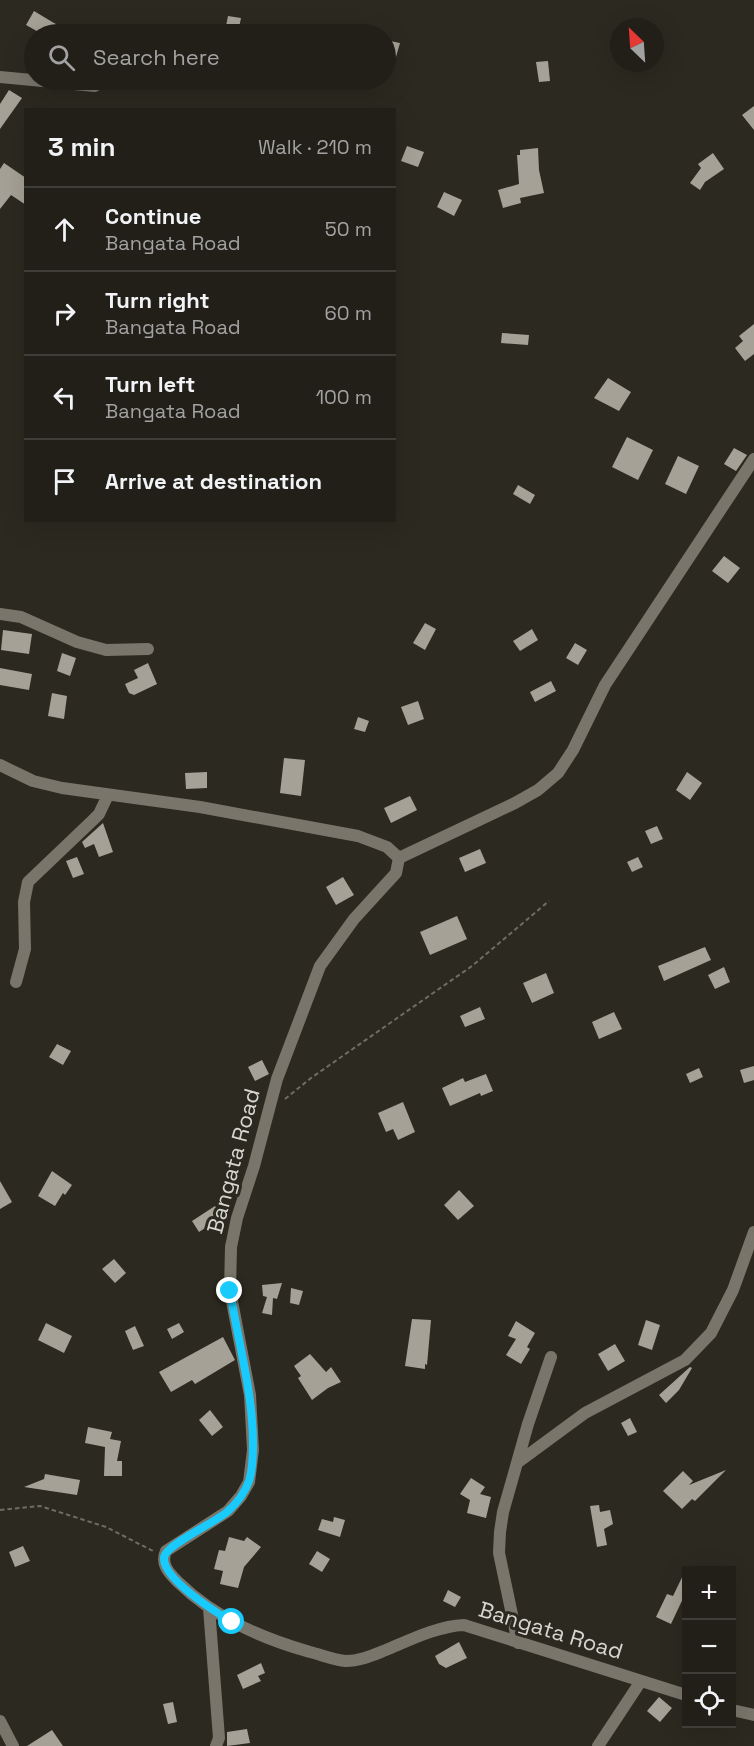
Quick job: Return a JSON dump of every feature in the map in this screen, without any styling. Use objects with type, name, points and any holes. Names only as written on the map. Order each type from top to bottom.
[{"type":"street","points":[[0,77],[24,79]]},
{"type":"street","points":[[0,765],[33,781],[62,788],[200,807],[358,836],[387,847],[399,858],[515,803],[538,790],[558,772],[573,750],[605,685],[754,459]]},
{"type":"street","points":[[0,614],[21,617],[77,642],[106,650],[148,649]]},
{"type":"street","points":[[16,982],[25,950],[24,902],[28,882],[93,820],[108,795]]},
{"type":"street","name":"Bangata Road","points":[[399,858],[396,873],[354,920],[320,966],[277,1079],[254,1166],[237,1218],[231,1246],[230,1291],[250,1395],[253,1439],[249,1482],[228,1511],[214,1522],[169,1548],[164,1557],[165,1567],[191,1594],[209,1608],[258,1634],[292,1647],[347,1661],[367,1657],[454,1625],[474,1627],[682,1693]]},
{"type":"street","points":[[517,1463],[585,1413],[685,1360],[711,1333],[733,1290],[754,1232]]},
{"type":"street","points":[[519,1643],[499,1552],[503,1512],[551,1357]]},
{"type":"street","points":[[209,1608],[219,1738],[216,1746]]},
{"type":"street","points":[[598,1746],[641,1681]]},
{"type":"street","points":[[736,1711],[754,1715]]},
{"type":"street","points":[[0,1721],[14,1746]]},
{"type":"path","points":[[285,1100],[311,1078],[472,966],[549,901]]},
{"type":"path","points":[[0,1510],[40,1506],[51,1509],[106,1527],[164,1557]]},
{"type":"building","points":[[34,11],[56,24],[27,24]]},
{"type":"building","points":[[228,16],[241,18],[240,24],[226,24]]},
{"type":"building","points":[[396,42],[400,43],[396,57]]},
{"type":"building","points":[[548,61],[550,81],[539,82],[536,62]]},
{"type":"building","points":[[9,90],[22,98],[0,129],[0,104]]},
{"type":"building","points":[[754,106],[754,130],[742,115]]},
{"type":"building","points":[[407,146],[424,152],[418,167],[401,161]]},
{"type":"building","points":[[538,148],[539,170],[544,193],[520,198],[521,203],[503,208],[498,190],[519,184],[517,155],[520,155],[520,150]]},
{"type":"building","points":[[713,153],[724,169],[705,182],[700,190],[690,183],[701,168],[698,164]]},
{"type":"building","points":[[4,163],[24,177],[24,204],[11,195],[0,209],[0,169]]},
{"type":"building","points":[[444,192],[462,200],[454,216],[437,207]]},
{"type":"building","points":[[754,324],[754,354],[745,361],[735,348],[743,341],[739,336]]},
{"type":"building","points":[[502,333],[529,335],[528,345],[501,343]]},
{"type":"building","points":[[608,378],[631,392],[619,411],[594,398]]},
{"type":"building","points":[[627,437],[653,450],[638,480],[612,467]]},
{"type":"building","points":[[734,448],[747,455],[736,471],[724,464]]},
{"type":"building","points":[[678,456],[699,466],[686,494],[665,484]]},
{"type":"building","points":[[518,485],[535,495],[530,504],[513,494]]},
{"type":"building","points":[[724,556],[740,568],[728,583],[712,571]]},
{"type":"building","points":[[425,623],[436,629],[425,650],[413,643]]},
{"type":"building","points":[[532,629],[538,640],[520,651],[513,641]]},
{"type":"building","points":[[3,630],[32,634],[29,654],[1,650]]},
{"type":"building","points":[[575,643],[587,650],[578,665],[566,658]]},
{"type":"building","points":[[62,653],[76,658],[70,676],[57,671]]},
{"type":"building","points":[[148,663],[157,684],[134,695],[129,693],[125,684],[138,678],[134,670]]},
{"type":"building","points":[[0,668],[32,674],[29,690],[0,685]]},
{"type":"building","points":[[551,681],[556,691],[535,702],[530,692]]},
{"type":"building","points":[[52,693],[67,696],[64,719],[48,716]]},
{"type":"building","points":[[418,701],[424,719],[408,725],[401,707]]},
{"type":"building","points":[[358,717],[369,721],[365,732],[354,729]]},
{"type":"building","points":[[284,758],[305,760],[301,796],[280,793]]},
{"type":"building","points":[[207,772],[207,788],[186,789],[185,773]]},
{"type":"building","points":[[687,772],[702,783],[690,800],[676,790]]},
{"type":"building","points":[[410,796],[417,810],[391,823],[384,808]]},
{"type":"building","points":[[103,823],[113,852],[99,857],[94,844],[85,848],[82,842]]},
{"type":"building","points":[[657,826],[663,839],[651,844],[645,831]]},
{"type":"building","points":[[480,849],[486,863],[465,872],[459,858]]},
{"type":"building","points":[[77,857],[84,874],[73,878],[66,861]]},
{"type":"building","points":[[638,857],[643,867],[632,872],[627,862]]},
{"type":"building","points":[[343,877],[354,895],[336,905],[326,887]]},
{"type":"building","points":[[457,916],[467,939],[430,955],[420,932]]},
{"type":"building","points":[[705,947],[711,960],[664,981],[658,966]]},
{"type":"building","points":[[724,967],[730,982],[715,989],[708,975]]},
{"type":"building","points":[[546,973],[554,993],[532,1003],[523,983]]},
{"type":"building","points":[[480,1007],[485,1019],[465,1027],[460,1016]]},
{"type":"building","points":[[614,1012],[622,1029],[599,1039],[592,1022]]},
{"type":"building","points":[[57,1044],[71,1051],[63,1065],[49,1057]]},
{"type":"building","points":[[262,1060],[269,1074],[255,1081],[248,1067]]},
{"type":"building","points":[[754,1066],[754,1080],[744,1083],[740,1070]]},
{"type":"building","points":[[699,1068],[703,1077],[690,1083],[686,1074]]},
{"type":"building","points":[[486,1074],[493,1091],[481,1096],[480,1093],[450,1106],[442,1088],[463,1078],[465,1082]]},
{"type":"building","points":[[403,1102],[415,1132],[398,1140],[393,1129],[386,1132],[378,1113]]},
{"type":"building","points":[[52,1171],[72,1185],[65,1195],[63,1193],[55,1206],[38,1196]]},
{"type":"building","points":[[0,1181],[12,1202],[0,1209]]},
{"type":"building","points":[[459,1190],[474,1206],[458,1220],[444,1205]]},
{"type":"building","points":[[215,1206],[222,1217],[199,1232],[192,1221]]},
{"type":"building","points":[[114,1259],[126,1273],[115,1283],[102,1269]]},
{"type":"building","points":[[282,1283],[277,1299],[273,1298],[272,1315],[262,1313],[267,1297],[263,1296],[262,1285]]},
{"type":"building","points":[[291,1288],[303,1291],[299,1305],[290,1303]]},
{"type":"building","points":[[412,1319],[431,1320],[425,1369],[405,1366]]},
{"type":"building","points":[[646,1320],[660,1325],[652,1350],[638,1345]]},
{"type":"building","points":[[516,1321],[535,1333],[527,1347],[530,1349],[521,1364],[506,1355],[516,1339],[508,1336]]},
{"type":"building","points":[[46,1323],[72,1336],[64,1353],[38,1340]]},
{"type":"building","points":[[179,1323],[184,1332],[172,1339],[167,1329]]},
{"type":"building","points":[[135,1326],[144,1346],[133,1350],[125,1331]]},
{"type":"building","points":[[223,1337],[235,1360],[195,1384],[192,1380],[171,1392],[159,1372]]},
{"type":"building","points":[[615,1344],[625,1361],[608,1371],[598,1354]]},
{"type":"building","points":[[310,1354],[326,1372],[331,1367],[341,1382],[312,1400],[298,1378],[301,1376],[294,1366]]},
{"type":"building","points":[[690,1367],[692,1368],[679,1390],[666,1403],[659,1395]]},
{"type":"building","points":[[210,1410],[223,1427],[212,1436],[199,1420]]},
{"type":"building","points":[[630,1418],[637,1432],[628,1436],[621,1423]]},
{"type":"building","points":[[88,1427],[112,1432],[110,1439],[121,1441],[117,1461],[122,1461],[122,1476],[104,1476],[105,1447],[85,1443]]},
{"type":"building","points":[[726,1470],[695,1501],[692,1499],[682,1509],[663,1491],[683,1471],[693,1481],[689,1485]]},
{"type":"building","points":[[45,1474],[80,1480],[77,1495],[24,1487],[44,1479]]},
{"type":"building","points":[[471,1478],[485,1487],[480,1494],[491,1497],[486,1518],[467,1513],[470,1500],[460,1494]]},
{"type":"building","points":[[599,1505],[600,1512],[610,1510],[613,1524],[604,1529],[607,1545],[597,1547],[590,1506]]},
{"type":"building","points":[[334,1517],[345,1520],[340,1537],[318,1530],[322,1519],[333,1522]]},
{"type":"building","points":[[229,1537],[244,1541],[247,1537],[261,1547],[244,1567],[238,1588],[220,1584],[223,1571],[214,1569],[219,1550],[225,1551]]},
{"type":"building","points":[[23,1546],[30,1561],[15,1567],[9,1552]]},
{"type":"building","points":[[317,1551],[330,1559],[322,1572],[309,1564]]},
{"type":"building","points":[[682,1577],[682,1601],[671,1624],[656,1617],[667,1594],[673,1596]]},
{"type":"building","points":[[448,1590],[461,1597],[455,1607],[443,1601]]},
{"type":"building","points":[[459,1642],[467,1658],[446,1668],[439,1664],[435,1656]]},
{"type":"building","points":[[261,1663],[265,1673],[258,1676],[261,1681],[243,1689],[237,1675]]},
{"type":"building","points":[[659,1697],[672,1708],[660,1722],[647,1711]]},
{"type":"building","points":[[173,1702],[177,1722],[168,1724],[163,1704]]},
{"type":"building","points":[[247,1729],[250,1743],[227,1746],[227,1732]]},
{"type":"building","points":[[52,1730],[63,1746],[27,1746]]},
{"type":"route","points":[[230,1291],[250,1395],[253,1450],[249,1482],[228,1511],[214,1522],[169,1548],[164,1557],[165,1567],[191,1594],[232,1622]]}]
